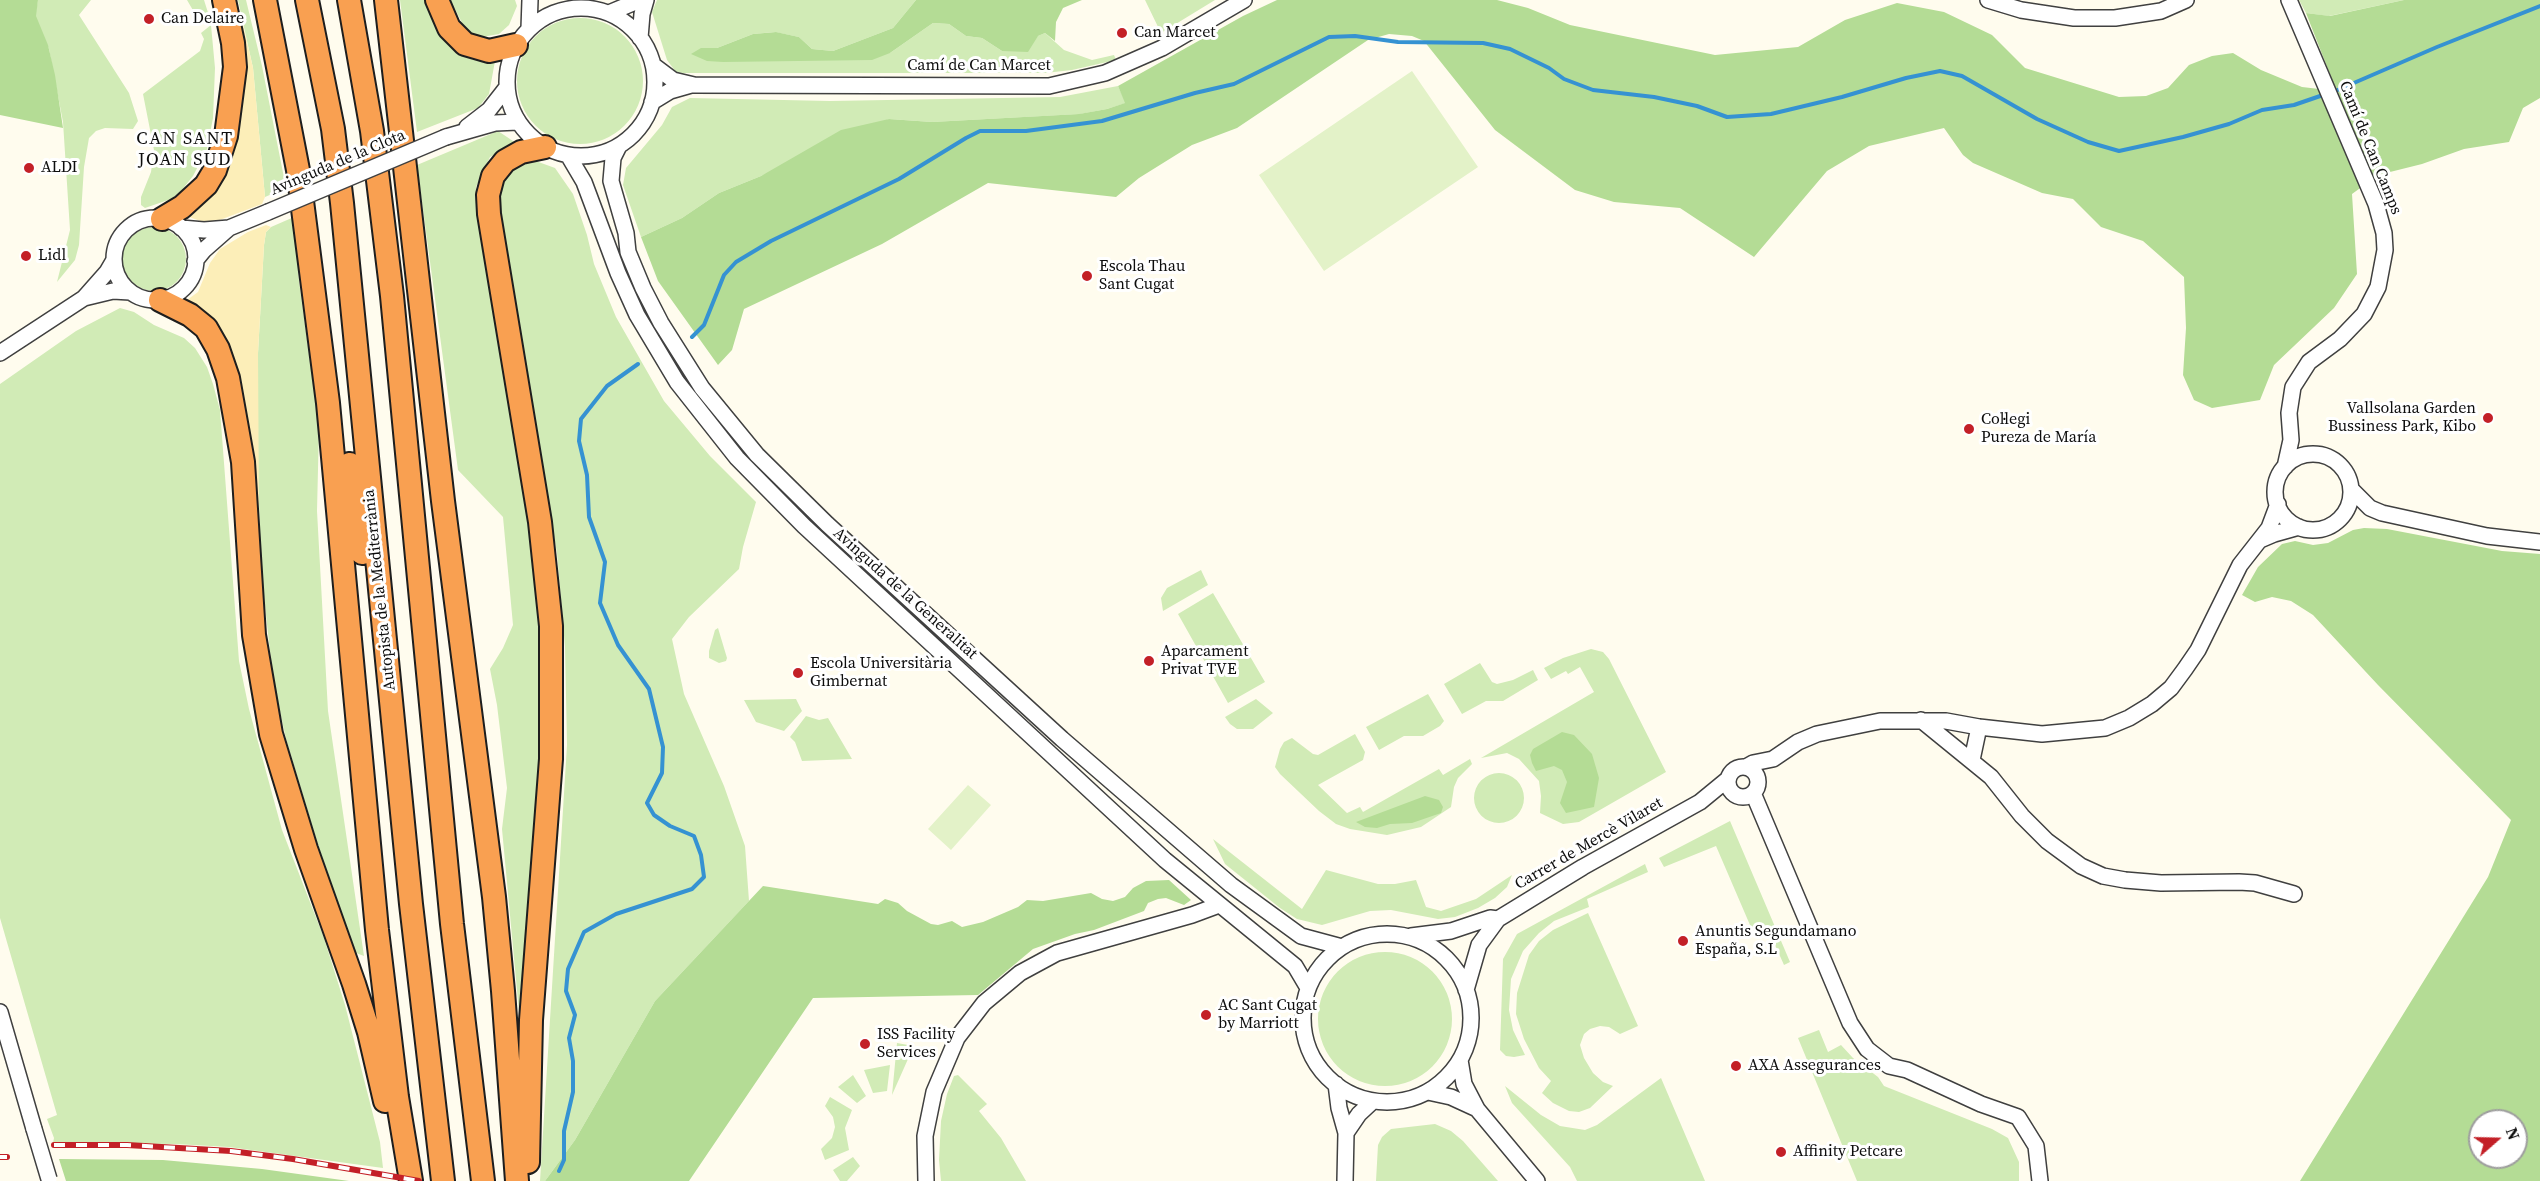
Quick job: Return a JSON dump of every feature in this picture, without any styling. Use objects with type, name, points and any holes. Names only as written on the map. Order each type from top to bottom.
[{"type":"highway","points":[[216,0],[228,44],[233,92]]},
{"type":"highway","points":[[172,224],[206,185],[215,170],[226,136],[233,92],[233,43],[224,0]]},
{"type":"highway","points":[[265,0],[298,170],[328,403],[377,930],[396,1085],[411,1181]]},
{"type":"highway","points":[[281,0],[307,136],[361,542],[398,769]]},
{"type":"highway","name":"Autopista de la Mediterrània","points":[[307,0],[333,129],[341,193],[425,1035],[443,1181]]},
{"type":"highway","points":[[349,0],[360,56]]},
{"type":"highway","points":[[354,0],[390,279],[454,935],[483,1181]]},
{"type":"highway","points":[[386,0],[430,387],[496,920],[517,1181]]},
{"type":"highway","points":[[437,0],[449,28],[465,45],[489,51],[522,37]]},
{"type":"highway","points":[[528,1181],[531,1020],[551,748],[550,626],[540,522],[488,204],[493,176],[505,162],[521,152],[545,147]]},
{"type":"highway","points":[[160,300],[190,315],[206,328],[218,349],[228,378],[243,462],[254,635],[269,725],[282,774],[369,1032],[400,1181]]},
{"type":"street","points":[[522,37],[553,13],[580,4],[609,13],[624,22],[640,38],[653,65],[655,81],[652,102],[643,123],[619,146],[592,156],[568,155],[545,147],[532,138],[518,123],[509,101],[508,68],[522,37],[530,0]]},
{"type":"street","points":[[609,13],[640,0]]},
{"type":"street","points":[[640,38],[646,0]]},
{"type":"street","name":"Camí de Can Marcet","points":[[653,65],[673,80],[694,84],[1049,86],[1115,69],[1162,48],[1244,0]]},
{"type":"street","points":[[1988,0],[2021,10],[2074,18],[2115,18],[2161,10],[2186,0]]},
{"type":"street","name":"Camí de Can Camps","points":[[2285,467],[2291,449],[2290,398],[2300,374],[2309,362],[2340,339],[2364,314],[2378,288],[2385,250],[2384,233],[2376,204],[2289,0]]},
{"type":"street","name":"Camí de Can Marcet","points":[[652,102],[670,91],[694,84]]},
{"type":"street","name":"Avinguda de la Clota","points":[[461,131],[489,110],[507,87]]},
{"type":"street","name":"Avinguda de la Clota","points":[[172,224],[204,230],[229,228],[461,131],[495,123],[518,123]]},
{"type":"street","name":"Avinguda de la Generalitat","points":[[619,146],[613,158],[611,181],[626,233],[628,252],[643,288],[661,323],[702,388],[757,455],[826,524],[1062,739],[1222,878],[1301,936],[1342,947]]},
{"type":"street","name":"Avinguda de la Generalitat","points":[[568,155],[584,182],[618,273],[648,334],[677,382],[737,458],[804,526],[1165,860],[1294,966],[1308,988]]},
{"type":"street","points":[[0,353],[84,298],[107,272],[114,260],[118,241],[128,228],[145,220],[172,224],[192,243],[195,261],[193,274],[183,289],[160,300],[142,298],[130,292],[119,280],[114,260]]},
{"type":"street","name":"Avinguda de la Clota","points":[[195,261],[229,228]]},
{"type":"street","points":[[84,298],[113,291],[130,292]]},
{"type":"street","points":[[2260,540],[2300,527],[2318,529],[2332,525],[2347,507],[2351,489],[2347,475],[2331,458],[2316,454],[2294,436],[2291,426]]},
{"type":"street","points":[[2300,527],[2286,518],[2278,504],[2276,484],[2285,467],[2297,458],[2316,454]]},
{"type":"street","points":[[2351,489],[2370,508],[2382,513]]},
{"type":"street","points":[[1773,759],[1737,768],[1728,779],[1729,788],[1736,795],[1744,797],[1755,787],[1773,759],[1798,742],[1817,734],[1880,721],[1946,720],[1979,727],[2042,734],[2105,728],[2129,718],[2152,704],[2171,688],[2185,669],[2198,650],[2240,565],[2269,528],[2278,504]]},
{"type":"street","points":[[2339,519],[2365,512],[2382,513],[2487,536],[2540,542]]},
{"type":"street","points":[[1921,720],[1991,777],[2022,816],[2047,841],[2081,866],[2103,876],[2125,880],[2162,883],[2255,883],[2294,894]]},
{"type":"street","points":[[1972,760],[1979,727]]},
{"type":"street","points":[[1746,767],[1754,772],[1755,787],[1846,1014],[1862,1042],[1889,1066],[1907,1070],[2018,1117],[2036,1146],[2040,1181]]},
{"type":"street","name":"Carrer de Mercè Vilaret","points":[[1466,990],[1479,945],[1498,920],[1583,867],[1700,802],[1728,779]]},
{"type":"street","name":"Carrer de Mercè Vilaret","points":[[1700,802],[1726,795],[1736,795]]},
{"type":"street","points":[[926,1181],[925,1136],[934,1092],[957,1038],[984,1003],[1020,974],[1057,953],[1219,905]]},
{"type":"street","name":"Carrer de Mercè Vilaret","points":[[1408,937],[1451,931],[1490,918],[1498,920]]},
{"type":"street","points":[[1372,935],[1408,937],[1425,943],[1453,966],[1466,990],[1470,1010],[1470,1031],[1460,1060],[1443,1081],[1428,1092],[1401,1101],[1373,1101],[1349,1093],[1335,1084],[1318,1065],[1306,1042],[1303,1016],[1308,988],[1322,965],[1342,947],[1372,935]]},
{"type":"street","points":[[0,1012],[50,1180]]},
{"type":"street","points":[[1460,1060],[1464,1084],[1477,1109],[1537,1181]]},
{"type":"street","points":[[1335,1084],[1346,1133],[1345,1181]]},
{"type":"street","points":[[1428,1092],[1451,1097],[1477,1109]]},
{"type":"street","points":[[1346,1133],[1359,1114],[1373,1101]]},
{"type":"green space","points":[[0,0],[38,0],[36,16],[48,45],[63,128],[0,115]]},
{"type":"green space","points":[[38,0],[91,0],[79,15],[129,93],[138,121],[133,129],[105,128],[96,131],[89,138],[84,167],[79,245],[75,260],[57,282],[70,230],[63,122],[49,49],[35,16]]},
{"type":"green space","points":[[187,0],[204,0],[210,19],[201,24]]},
{"type":"green space","points":[[238,0],[246,0],[262,66],[286,188],[265,197],[253,68]]},
{"type":"green space","points":[[400,0],[425,0],[436,25],[460,55],[474,60],[495,61],[489,94],[478,108],[417,132]]},
{"type":"green space","points":[[450,0],[515,0],[517,6],[509,25],[499,34],[482,37],[468,34]]},
{"type":"green space","points":[[657,0],[916,0],[893,28],[833,51],[812,49],[799,37],[775,32],[753,34],[717,48],[701,48],[890,53],[933,23],[949,24],[966,36],[982,38],[1002,51],[1045,33],[1064,50],[1092,60],[1114,55],[1116,60],[1072,70],[1045,73],[683,73],[676,72],[667,60],[652,12]]},
{"type":"green space","points":[[916,0],[1082,0],[1063,8],[1056,22],[1055,41],[1045,33],[1038,36],[1028,52],[1002,51],[982,38],[966,36],[949,24],[933,23],[890,53],[872,60],[723,62],[707,61],[691,54],[701,48],[717,48],[753,34],[776,32],[799,37],[812,49],[833,51],[893,28]]},
{"type":"green space","points":[[1145,0],[1215,0],[1161,33]]},
{"type":"green space","points":[[1277,0],[1497,0],[1528,8],[1570,25],[1715,55],[1798,47],[1845,20],[1897,3],[1944,12],[1992,35],[2025,68],[2119,97],[2146,96],[2168,88],[2189,65],[2212,56],[2233,53],[2261,70],[2302,87],[2328,90],[2335,87],[2306,13],[2330,16],[2404,0],[2540,0],[2540,98],[2523,108],[2509,142],[2464,149],[2422,164],[2378,175],[2352,194],[2357,274],[2334,308],[2274,365],[2260,400],[2212,408],[2194,400],[2183,375],[2186,328],[2184,277],[2143,241],[2101,227],[2073,199],[2042,193],[1973,163],[1963,155],[1944,128],[1869,146],[1827,171],[1754,257],[1680,208],[1614,202],[1575,190],[1495,130],[1424,41],[1412,36],[1389,34],[1368,40],[1237,128],[1192,145],[1139,178],[1116,197],[988,183],[882,244],[744,309],[732,350],[718,365],[658,281],[641,237],[682,218],[719,193],[761,176],[841,130],[889,119],[932,122],[1079,114],[1107,109],[1125,103],[1118,86],[1243,16]]},
{"type":"green space","points":[[2299,0],[2404,0],[2329,16],[2306,13]]},
{"type":"green space","points":[[580,18],[604,23],[624,37],[638,57],[643,81],[638,105],[624,125],[604,139],[580,144],[556,139],[536,125],[522,105],[517,81],[522,57],[536,37],[556,23]]},
{"type":"green space","points":[[211,25],[215,68],[213,118],[207,149],[193,176],[181,191],[171,199],[145,208],[141,205],[141,197],[151,172],[154,150],[143,94],[200,51],[204,39],[201,33]]},
{"type":"green space","points":[[1412,71],[1478,167],[1324,271],[1259,175]]},
{"type":"green space","points":[[1118,86],[1126,103],[1080,114],[932,122],[889,119],[719,193],[682,218],[641,237],[623,185],[626,168],[662,125],[672,107],[690,98],[830,101],[1060,97]]},
{"type":"green space","points":[[498,131],[516,143],[490,157],[476,187],[488,283],[537,569],[542,622],[543,716],[522,1044],[502,829],[507,788],[497,705],[490,669],[513,625],[503,517],[458,470],[417,165]]},
{"type":"green space","points":[[533,160],[555,168],[573,194],[594,264],[616,317],[664,401],[710,456],[756,502],[739,569],[689,617],[672,639],[684,694],[724,786],[745,846],[749,901],[655,1001],[575,1140],[545,1181],[540,1181],[567,745],[565,647],[557,553],[495,204],[504,176],[517,164]]},
{"type":"green space","points":[[294,217],[299,281],[319,427],[317,511],[328,711],[364,956],[356,953],[318,845],[286,739],[273,679],[261,569],[257,438],[258,353],[264,245],[266,232],[271,227]]},
{"type":"green space","points":[[154,227],[166,229],[177,236],[184,247],[186,259],[184,271],[177,282],[166,289],[154,291],[142,289],[131,282],[124,271],[122,259],[124,247],[131,236],[142,229]]},
{"type":"green space","points":[[120,308],[134,312],[154,325],[184,338],[195,348],[207,367],[213,384],[220,410],[239,661],[249,709],[282,830],[324,938],[345,1005],[380,1142],[383,1168],[229,1147],[53,1143],[54,1138],[47,1119],[57,1115],[0,918],[0,384],[76,331]]},
{"type":"green space","points":[[2387,529],[2502,551],[2540,554],[2540,1181],[2300,1181],[2488,877],[2511,820],[2378,685],[2313,615],[2291,601],[2272,597],[2255,602],[2242,595],[2258,567],[2282,544],[2295,541],[2313,545],[2328,543],[2353,530]]},
{"type":"green space","points":[[1201,570],[1208,585],[1163,611],[1161,598],[1167,588]]},
{"type":"green space","points":[[1213,593],[1265,682],[1228,703],[1178,614]]},
{"type":"green space","points":[[718,628],[727,658],[726,661],[719,663],[709,658],[715,630]]},
{"type":"green space","points":[[1591,649],[1603,652],[1609,659],[1666,772],[1579,822],[1563,824],[1540,813],[1539,781],[1519,759],[1507,753],[1481,758],[1594,692],[1580,667],[1568,674],[1566,671],[1551,679],[1544,668],[1563,658]]},
{"type":"green space","points":[[1480,663],[1492,682],[1497,684],[1513,680],[1533,670],[1538,680],[1503,701],[1486,701],[1462,714],[1444,684]]},
{"type":"green space","points":[[1428,694],[1444,721],[1440,726],[1423,736],[1404,736],[1379,750],[1366,727]]},
{"type":"green space","points":[[796,699],[802,711],[784,731],[756,722],[744,700]]},
{"type":"green space","points":[[1256,699],[1273,713],[1253,729],[1237,729],[1230,724],[1225,717]]},
{"type":"green space","points":[[806,716],[819,720],[828,718],[852,759],[802,761],[795,742],[790,737]]},
{"type":"green space","points":[[1562,732],[1574,735],[1592,754],[1599,778],[1594,807],[1566,813],[1560,803],[1567,782],[1562,770],[1554,766],[1536,771],[1532,763],[1530,755],[1533,749]]},
{"type":"green space","points":[[1355,734],[1365,752],[1363,760],[1318,785],[1347,813],[1360,807],[1363,812],[1439,769],[1443,775],[1470,759],[1472,764],[1458,778],[1451,807],[1421,827],[1387,835],[1350,829],[1336,824],[1319,811],[1275,767],[1284,742],[1292,738],[1313,754],[1318,755]]},
{"type":"green space","points":[[1499,773],[1517,780],[1524,798],[1517,816],[1499,823],[1481,816],[1474,798],[1481,780]]},
{"type":"green space","points":[[968,785],[991,805],[951,850],[928,829]]},
{"type":"green space","points":[[1425,796],[1439,800],[1443,807],[1441,813],[1412,823],[1390,824],[1377,828],[1365,827],[1356,822]]},
{"type":"green space","points":[[1730,821],[1790,962],[1784,965],[1767,927],[1753,932],[1716,846],[1664,867],[1659,858]]},
{"type":"green space","points":[[1213,839],[1302,909],[1326,870],[1378,884],[1416,880],[1426,907],[1441,911],[1476,899],[1512,875],[1507,887],[1495,898],[1455,917],[1438,919],[1391,910],[1370,911],[1322,925],[1297,919],[1280,908],[1225,864]]},
{"type":"green space","points":[[1645,864],[1648,872],[1587,899],[1589,907],[1554,921],[1539,933],[1523,951],[1511,979],[1509,1010],[1513,1030],[1525,1055],[1506,1056],[1500,1050],[1503,959],[1517,934]]},
{"type":"green space","points":[[1169,880],[1191,900],[1184,905],[1166,898],[1158,899],[1148,903],[1144,911],[1033,949],[978,995],[813,998],[689,1181],[545,1181],[575,1140],[655,1001],[763,886],[878,904],[885,899],[898,903],[907,911],[931,924],[938,925],[952,921],[962,927],[983,922],[1018,907],[1027,900],[1043,901],[1091,893],[1102,899],[1113,901],[1125,897],[1133,888],[1146,881]]},
{"type":"green space","points":[[1588,913],[1638,1026],[1620,1034],[1609,1027],[1600,1026],[1584,1034],[1580,1045],[1584,1058],[1593,1073],[1603,1082],[1613,1086],[1590,1108],[1579,1112],[1569,1111],[1553,1103],[1542,1093],[1551,1081],[1539,1068],[1524,1039],[1516,1014],[1517,993],[1529,955],[1539,941],[1553,930]]},
{"type":"green space","points":[[1385,952],[1411,957],[1432,972],[1447,993],[1452,1019],[1447,1045],[1432,1066],[1411,1081],[1385,1086],[1359,1081],[1338,1066],[1323,1045],[1318,1019],[1323,993],[1338,972],[1359,957]]},
{"type":"green space","points":[[1819,1030],[1828,1052],[1841,1045],[1853,1058],[1878,1077],[1884,1086],[1992,1129],[2008,1138],[2019,1162],[2019,1181],[1857,1181],[1798,1038]]},
{"type":"green space","points":[[897,1043],[908,1045],[912,1050],[892,1095]]},
{"type":"green space","points":[[890,1065],[887,1091],[873,1093],[864,1070]]},
{"type":"green space","points":[[853,1075],[866,1096],[857,1103],[838,1087]]},
{"type":"green space","points":[[958,1075],[987,1104],[979,1111],[1001,1138],[1026,1181],[941,1181],[939,1160],[941,1121],[947,1094],[954,1076]]},
{"type":"green space","points":[[1661,1078],[1705,1181],[1577,1181],[1570,1167],[1512,1103],[1505,1086],[1541,1115],[1560,1126],[1585,1130],[1597,1125]]},
{"type":"green space","points":[[830,1097],[852,1110],[845,1128],[849,1150],[825,1160],[821,1149],[832,1138],[835,1127],[833,1117],[825,1106]]},
{"type":"green space","points":[[1435,1124],[1451,1131],[1463,1141],[1498,1181],[1376,1181],[1378,1145],[1382,1137],[1391,1129]]},
{"type":"green space","points":[[853,1157],[860,1166],[847,1181],[840,1181],[833,1170]]},
{"type":"green space","points":[[59,1159],[163,1160],[262,1169],[349,1181],[66,1181]]},
{"type":"sand","points":[[242,20],[253,68],[265,197],[262,204],[209,224],[189,217],[190,212],[223,177],[232,159],[239,123]]},
{"type":"sand","points":[[266,225],[271,227],[266,232],[264,245],[258,353],[259,511],[249,437],[186,305],[187,300],[198,292],[210,263],[220,249],[248,232]]},
{"type":"waterway","points":[[2333,92],[2540,6]]},
{"type":"waterway","points":[[692,337],[704,325],[724,275],[736,262],[771,241],[899,179],[980,131],[1026,131],[1102,121],[1195,93],[1234,84],[1329,37],[1355,36],[1398,42],[1483,43],[1510,49],[1549,68],[1564,79],[1593,90],[1654,97],[1697,106],[1727,117],[1771,114],[1940,71],[1962,76],[2037,119],[2088,142],[2119,151],[2183,137],[2229,124],[2262,110],[2294,105],[2326,94]]},
{"type":"waterway","points":[[559,1171],[564,1160],[564,1131],[573,1092],[573,1061],[569,1038],[575,1015],[566,991],[568,969],[584,932],[616,914],[692,889],[704,877],[701,855],[694,836],[670,826],[654,815],[647,803],[662,773],[663,747],[649,689],[618,645],[600,603],[605,562],[589,517],[587,475],[579,441],[581,419],[607,386],[638,364]]},
{"type":"railway","points":[[54,1145],[127,1145],[231,1151],[293,1159],[419,1181]]},
{"type":"railway","points":[[0,1157],[7,1157]]},
{"type":"place","name":"Can Delaire","points":[[149,19]]},
{"type":"place","name":"Can Marcet","points":[[1122,33]]},
{"type":"place","name":"ALDI","points":[[29,168]]},
{"type":"place","name":"Lidl","points":[[26,256]]},
{"type":"place","name":"Escola Thau Sant Cugat","points":[[1087,276]]},
{"type":"place","name":"Vallsolana Garden Bussiness Park, Kibo","points":[[2488,418]]},
{"type":"place","name":"Col·legi Pureza de María","points":[[1969,429]]},
{"type":"place","name":"Aparcament Privat TVE","points":[[1149,661]]},
{"type":"place","name":"Escola Universitària Gimbernat","points":[[798,673]]},
{"type":"place","name":"Anuntis Segundamano España, S.L","points":[[1683,941]]},
{"type":"place","name":"AC Sant Cugat by Marriott","points":[[1206,1015]]},
{"type":"place","name":"ISS Facility Services","points":[[865,1044]]},
{"type":"place","name":"AXA Assegurances","points":[[1736,1066]]},
{"type":"place","name":"Affinity Petcare","points":[[1781,1152]]},
{"type":"district","name":"CAN SANT JOAN SUD","points":[[185,149]]}]
